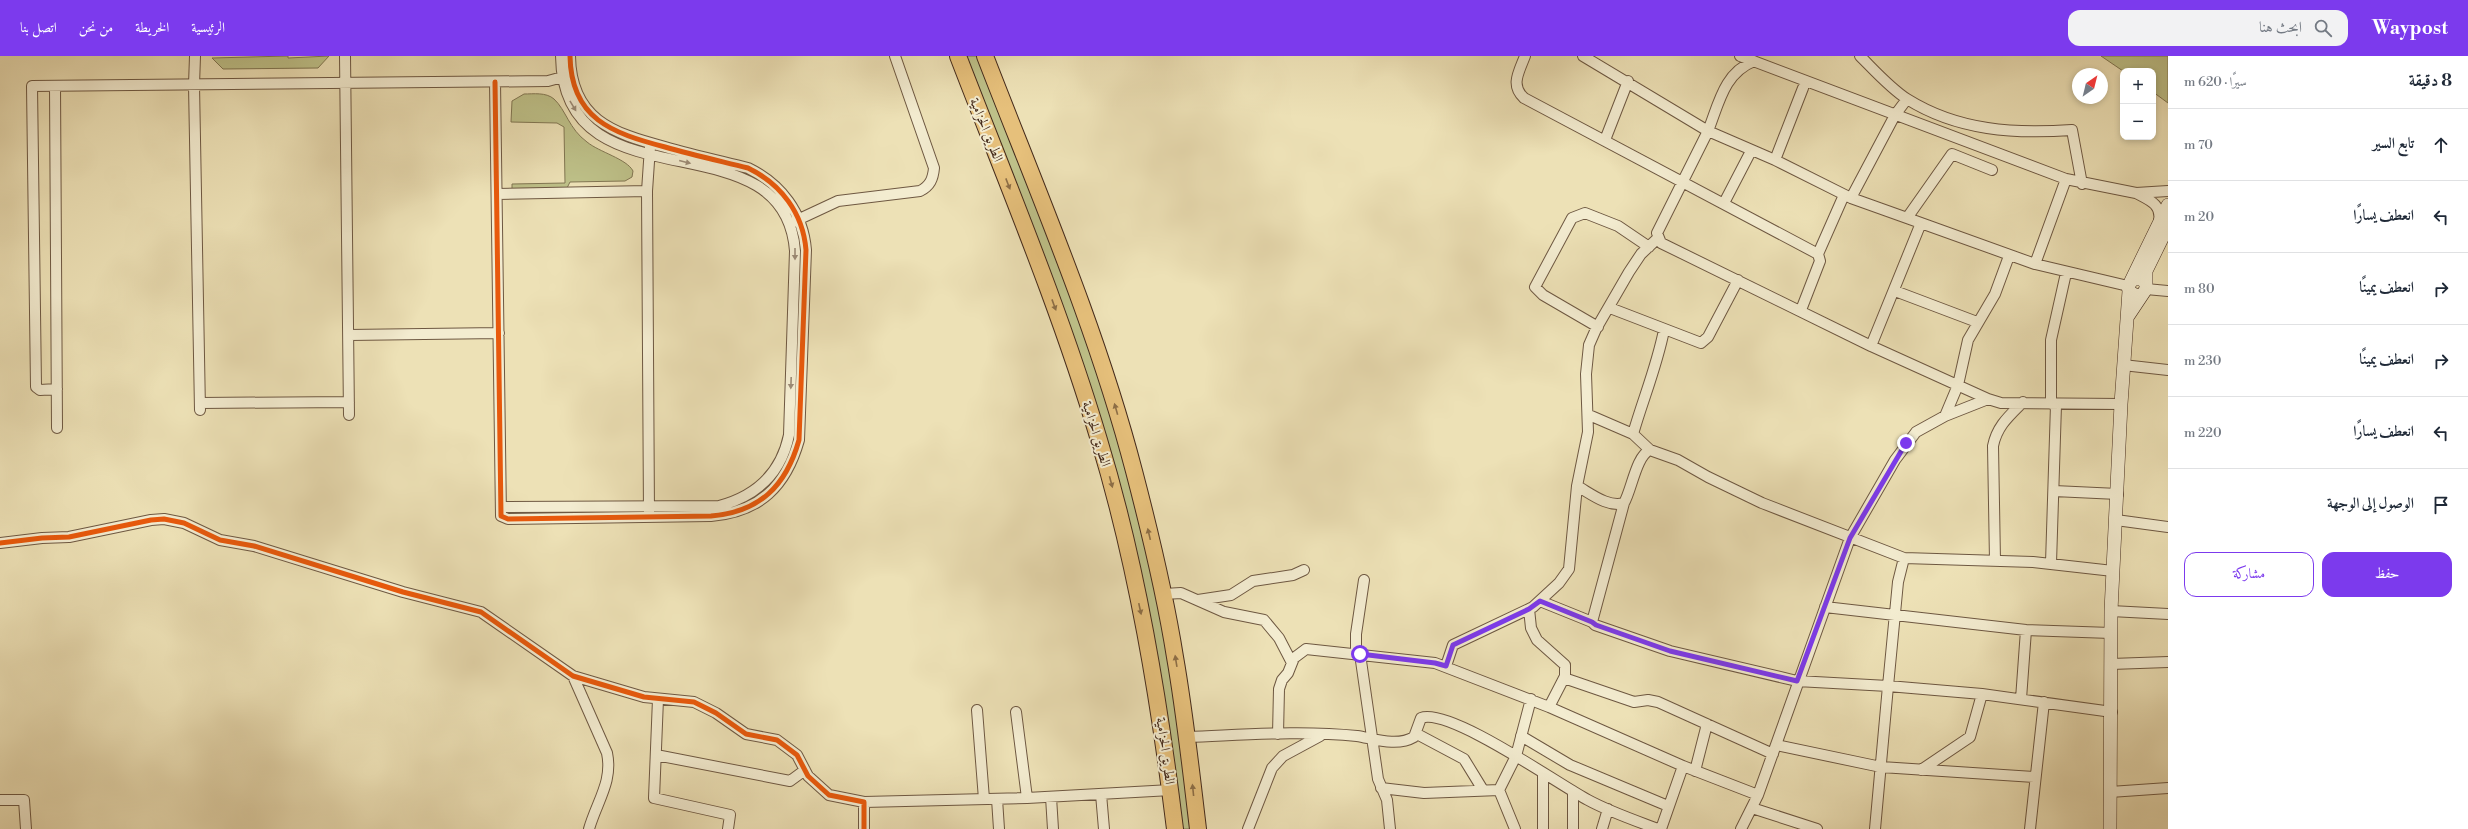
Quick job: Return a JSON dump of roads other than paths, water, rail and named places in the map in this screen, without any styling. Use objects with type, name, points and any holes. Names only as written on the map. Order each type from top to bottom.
[{"type":"highway","name":"الطريق الحزامية","points":[[958,56],[1060,322],[1099,440],[1153,670],[1175,829]]},
{"type":"highway","name":"الطريق الحزامية","points":[[985,56],[1087,322],[1113,397],[1134,471],[1164,594],[1188,737],[1198,829]]},
{"type":"main road","points":[[2128,316],[2144,289],[2146,271],[2164,224],[2168,205]]},
{"type":"main road","points":[[2110,829],[2112,712],[2111,634],[2113,571],[2118,494],[2123,365],[2128,316],[2129,286],[2164,224]]},
{"type":"main road","points":[[2129,286],[2139,278],[2144,289]]},
{"type":"street","points":[[195,56],[194,85],[200,407],[349,402]]},
{"type":"street","points":[[345,56],[349,415]]},
{"type":"street","points":[[496,82],[501,507],[649,512],[711,516],[731,515],[748,509],[774,489],[791,463],[799,440],[806,250],[794,221],[793,207],[778,188],[759,173],[748,168],[650,148],[617,133],[598,121],[577,96],[566,76],[561,56]]},
{"type":"street","points":[[566,76],[570,56]]},
{"type":"street","points":[[794,221],[838,201],[920,191],[930,183],[933,177],[934,168],[895,56]]},
{"type":"street","points":[[1525,56],[1516,81],[1519,93],[1818,254]]},
{"type":"street","points":[[1583,56],[1628,81],[1708,131],[1775,160],[1847,196],[2009,256],[2066,273],[2129,286]]},
{"type":"street","points":[[1740,56],[2066,179],[2082,184],[2136,194],[2168,191]]},
{"type":"street","points":[[1860,56],[1907,99],[1965,124],[2004,132],[2030,133],[2072,130],[2082,184]]},
{"type":"street","points":[[1446,666],[1453,645],[1529,609],[1559,583],[1571,564],[1577,486],[1588,432],[1589,415],[1586,360],[1589,345],[1629,272],[1657,239],[1657,234],[1708,131],[1729,79],[1741,66],[1754,61]]},
{"type":"street","points":[[57,389],[40,390],[36,387],[36,229],[32,86],[496,82],[548,81],[566,76]]},
{"type":"street","points":[[1604,140],[1628,81]]},
{"type":"street","points":[[55,86],[57,428]]},
{"type":"street","points":[[1775,160],[1803,88]]},
{"type":"street","points":[[1801,310],[1820,261],[1818,254],[1847,196],[1895,115],[1907,99]]},
{"type":"street","points":[[649,512],[647,191],[650,148]]},
{"type":"street","points":[[1724,203],[1751,150]]},
{"type":"street","points":[[1907,218],[1952,154],[1992,170]]},
{"type":"street","points":[[2035,264],[2066,179]]},
{"type":"street","points":[[497,194],[647,191]]},
{"type":"street","points":[[2136,194],[2156,205],[2164,224]]},
{"type":"street","points":[[1598,327],[1543,295],[1535,287],[1572,218],[1586,213],[1618,226],[1649,247]]},
{"type":"street","points":[[1871,346],[1895,291],[1921,223]]},
{"type":"street","points":[[1657,239],[1661,244],[1801,310],[1871,346],[1988,399],[2001,403],[2121,404]]},
{"type":"street","points":[[1945,416],[1958,385],[1968,340],[1977,322],[1995,294],[2009,256]]},
{"type":"street","points":[[2051,563],[2054,491],[2054,404],[2051,340],[2066,273]]},
{"type":"street","points":[[1610,308],[1701,343],[1708,337],[1738,280]]},
{"type":"street","points":[[2144,289],[2168,291]]},
{"type":"street","points":[[1895,291],[1977,322]]},
{"type":"street","points":[[1633,434],[1643,400],[1656,366],[1664,330]]},
{"type":"street","points":[[349,335],[499,333]]},
{"type":"street","points":[[2123,365],[2168,370]]},
{"type":"street","points":[[1741,829],[1758,795],[1797,681],[1850,538],[1906,443],[1916,432],[1945,416],[1988,399]]},
{"type":"street","points":[[1995,560],[1993,446],[1996,433],[2001,424],[2024,402]]},
{"type":"street","points":[[1589,415],[1633,434],[1650,450],[1678,460],[1762,503],[1904,558],[2051,563],[2113,571]]},
{"type":"street","points":[[1592,622],[1624,503],[1630,493],[1641,457],[1650,450]]},
{"type":"street","points":[[1577,486],[1608,503],[1618,505],[1624,503]]},
{"type":"street","points":[[2054,491],[2118,494]]},
{"type":"street","points":[[0,543],[42,538],[69,538],[151,520],[174,520],[196,527],[220,540],[261,548],[402,592],[481,612],[573,676],[658,699],[694,702],[716,714],[746,734],[777,740],[797,755],[805,770],[814,782],[829,795],[864,802],[1027,798],[1170,790]]},
{"type":"street","points":[[2116,520],[2168,527]]},
{"type":"street","points":[[1875,829],[1898,582],[1904,558]]},
{"type":"street","points":[[1198,600],[1231,595],[1252,581],[1292,575],[1304,570]]},
{"type":"street","points":[[1364,580],[1356,634],[1358,654],[1381,788],[1387,800],[1390,829]]},
{"type":"street","points":[[1164,594],[1181,593],[1224,612],[1264,620],[1279,638],[1292,663]]},
{"type":"street","points":[[1540,601],[1596,625],[1670,651],[1797,681],[1888,686],[1982,694],[2112,712]]},
{"type":"street","points":[[1824,607],[2026,630],[2111,634]]},
{"type":"street","points":[[1529,609],[1533,634],[1543,646],[1563,662],[1566,669],[1564,678],[1549,707]]},
{"type":"street","points":[[2112,611],[2168,614]]},
{"type":"street","points":[[2021,699],[2026,630]]},
{"type":"street","points":[[1278,734],[1279,689],[1299,652],[1306,649],[1435,663],[1531,699],[1683,766],[1758,795]]},
{"type":"street","points":[[2111,664],[2168,662]]},
{"type":"street","points":[[573,676],[607,752],[610,764],[608,780],[588,829]]},
{"type":"street","points":[[1564,678],[1634,702],[1648,700],[1658,702],[1707,724],[1774,750],[1881,767],[2035,777]]},
{"type":"street","points":[[1921,770],[1970,737],[1982,694]]},
{"type":"street","points":[[658,699],[654,798],[730,815],[728,829]]},
{"type":"street","points":[[1499,790],[1516,756],[1531,699]]},
{"type":"street","points":[[2030,829],[2044,702]]},
{"type":"street","points":[[976,710],[984,799]]},
{"type":"street","points":[[1016,712],[1027,798]]},
{"type":"street","points":[[1188,737],[1278,734],[1321,735],[1390,742],[1411,739],[1417,734],[1421,718],[1432,716],[1451,722],[1516,756],[1573,792],[1608,809],[1658,829]]},
{"type":"street","points":[[1694,770],[1707,724]]},
{"type":"street","points":[[1417,734],[1464,759],[1484,790]]},
{"type":"street","points":[[1248,829],[1272,768],[1283,756],[1321,735]]},
{"type":"street","points":[[1521,736],[1570,764],[1668,806]]},
{"type":"street","points":[[656,754],[790,781],[805,770]]},
{"type":"street","points":[[1661,829],[1683,766]]},
{"type":"street","points":[[1543,773],[1543,829]]},
{"type":"street","points":[[1381,788],[1424,793],[1499,790]]},
{"type":"street","points":[[2110,792],[2168,788]]},
{"type":"street","points":[[1499,790],[1516,829]]},
{"type":"street","points":[[1573,792],[1573,829]]},
{"type":"street","points":[[1101,794],[1104,829]]},
{"type":"street","points":[[1051,797],[1053,829]]},
{"type":"street","points":[[997,799],[999,829]]},
{"type":"street","points":[[0,800],[24,800],[26,829]]},
{"type":"street","points":[[864,802],[864,829]]},
{"type":"street","points":[[1752,808],[1804,827],[1817,829]]},
{"type":"street","points":[[1602,829],[1608,809]]}]
